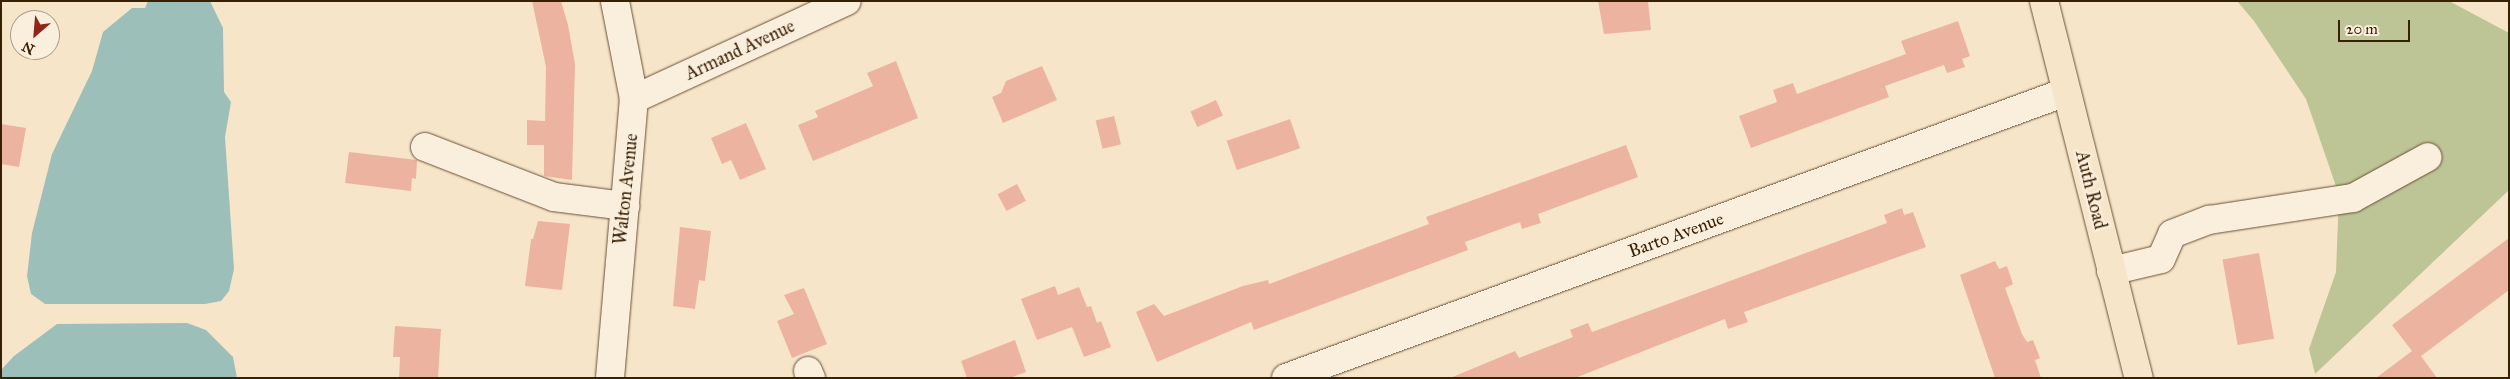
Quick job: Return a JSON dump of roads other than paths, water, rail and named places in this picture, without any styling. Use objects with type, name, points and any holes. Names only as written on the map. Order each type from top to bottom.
[{"type":"main road","name":"Auth Road","points":[[2044,1],[2139,378]]},
{"type":"street","name":"Walton Avenue","points":[[610,378],[634,99],[615,1]]},
{"type":"street","name":"Armand Avenue","points":[[634,99],[847,1]]},
{"type":"street","name":"Barto Avenue","points":[[1286,378],[2066,92]]},
{"type":"street","points":[[425,147],[554,197],[625,206]]},
{"type":"street","points":[[2112,272],[2161,258],[2172,234],[2209,220],[2353,198],[2428,157]]},
{"type":"water","points":[[148,1],[210,1],[223,28],[224,92],[231,102],[225,137],[234,269],[229,291],[221,301],[205,304],[45,304],[31,294],[27,276],[32,233],[52,154],[92,71],[103,32],[132,8],[145,8]]},
{"type":"water","points":[[187,323],[206,330],[233,357],[237,378],[1,378],[1,370],[14,356],[57,324]]}]
